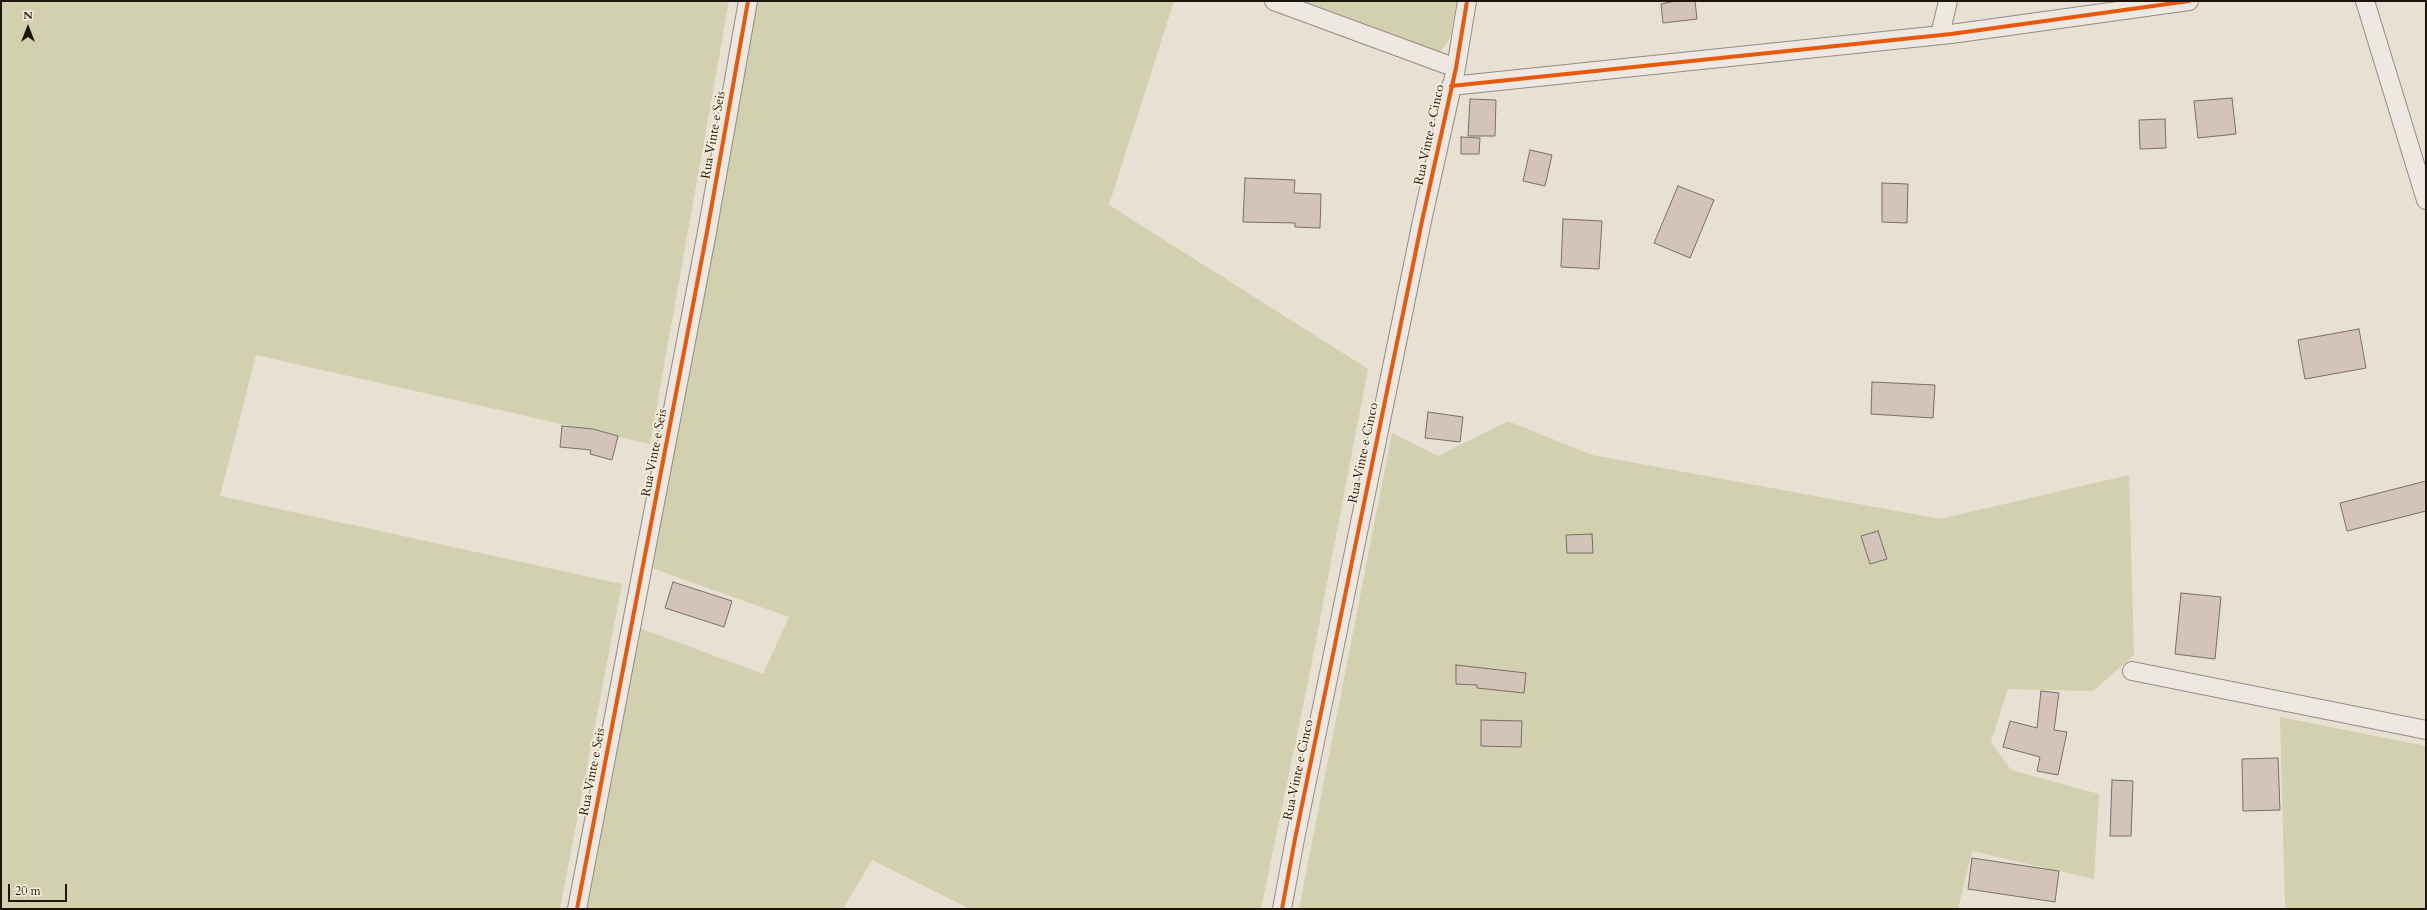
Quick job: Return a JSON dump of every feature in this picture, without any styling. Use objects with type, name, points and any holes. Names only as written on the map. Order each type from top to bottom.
[{"type":"street","name":"Rua Vinte e Seis","points":[[577,909],[706,240],[748,1]]},
{"type":"street","points":[[1274,1],[1456,68]]},
{"type":"street","name":"Rua Vinte e Cinco","points":[[1282,909],[1451,86],[1456,68],[1467,1]]},
{"type":"street","points":[[1940,35],[1948,1]]},
{"type":"street","points":[[1451,86],[1940,35],[2189,1]]},
{"type":"street","points":[[2365,1],[2426,200]]},
{"type":"street","points":[[2132,672],[2426,730]]},
{"type":"green space","points":[[1,1],[729,1],[650,444],[256,355],[220,496],[622,584],[560,909],[1,909]]},
{"type":"green space","points":[[749,1],[1174,1],[1109,205],[1368,369],[1309,677],[1261,909],[970,909],[872,860],[843,909],[583,909],[637,627],[763,674],[789,617],[646,566]]},
{"type":"green space","points":[[1288,1],[1457,1],[1450,38],[1439,54]]},
{"type":"green space","points":[[1508,421],[1592,455],[1940,519],[2129,475],[2134,655],[2093,691],[2008,689],[1991,742],[2011,770],[2099,794],[2094,879],[1972,851],[1958,909],[1299,909],[1392,433],[1438,456]]},
{"type":"green space","points":[[2280,717],[2426,746],[2426,909],[2285,909]]},
{"type":"building","points":[[1676,1],[1695,1],[1697,19],[1663,23],[1661,4]]},
{"type":"building","points":[[2232,98],[2236,134],[2198,138],[2194,101]]},
{"type":"building","points":[[1470,99],[1496,100],[1495,136],[1468,136]]},
{"type":"building","points":[[2165,119],[2166,148],[2140,149],[2139,120]]},
{"type":"building","points":[[1461,137],[1480,138],[1479,154],[1461,154]]},
{"type":"building","points":[[1530,150],[1552,155],[1545,186],[1523,181]]},
{"type":"building","points":[[1245,178],[1295,180],[1294,193],[1321,194],[1320,228],[1295,227],[1295,223],[1243,222]]},
{"type":"building","points":[[1882,183],[1908,184],[1907,223],[1882,222]]},
{"type":"building","points":[[1678,186],[1714,200],[1690,258],[1654,243]]},
{"type":"building","points":[[1563,219],[1602,221],[1599,269],[1561,267]]},
{"type":"building","points":[[2359,329],[2366,368],[2305,379],[2298,340]]},
{"type":"building","points":[[1872,382],[1935,385],[1933,418],[1871,414]]},
{"type":"building","points":[[1428,412],[1463,417],[1460,442],[1425,438]]},
{"type":"building","points":[[562,426],[593,429],[618,436],[612,460],[590,454],[591,450],[560,447]]},
{"type":"building","points":[[2426,481],[2426,511],[2347,531],[2340,503]]},
{"type":"building","points":[[1878,531],[1887,559],[1870,564],[1861,536]]},
{"type":"building","points":[[1592,534],[1593,553],[1567,553],[1566,535]]},
{"type":"building","points":[[673,582],[732,601],[724,627],[665,608]]},
{"type":"building","points":[[2181,593],[2221,597],[2215,659],[2175,654]]},
{"type":"building","points":[[1456,665],[1526,673],[1524,693],[1477,688],[1477,685],[1456,684]]},
{"type":"building","points":[[2041,691],[2059,693],[2054,730],[2067,732],[2058,775],[2037,771],[2040,757],[2003,747],[2010,721],[2037,728]]},
{"type":"building","points":[[1481,720],[1522,721],[1521,747],[1481,746]]},
{"type":"building","points":[[2278,758],[2280,810],[2243,811],[2242,759]]},
{"type":"building","points":[[2112,780],[2133,781],[2131,836],[2110,836]]},
{"type":"building","points":[[1972,858],[2059,871],[2055,902],[1968,889]]},
{"type":"cycle path","points":[[577,909],[707,232],[748,1]]},
{"type":"cycle path","points":[[1282,909],[1295,839],[1422,221],[1456,68],[1467,1]]},
{"type":"cycle path","points":[[1451,86],[1951,34],[2189,1]]}]
